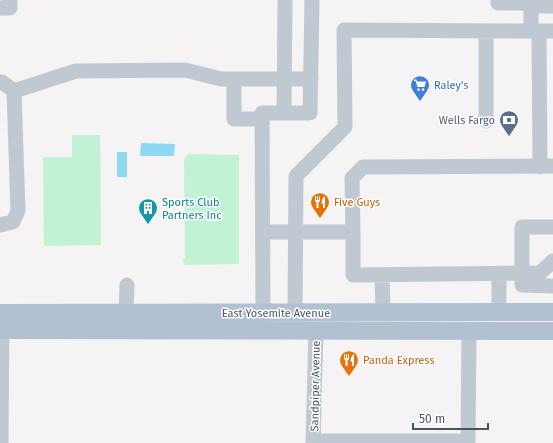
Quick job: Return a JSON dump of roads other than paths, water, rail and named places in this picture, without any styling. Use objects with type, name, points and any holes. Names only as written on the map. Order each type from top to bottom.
[{"type":"main road","points":[[258,330],[276,321],[374,321],[381,317],[383,312]]},
{"type":"main road","name":"East Yosemite Avenue","points":[[1,313],[553,312]]},
{"type":"main road","name":"East Yosemite Avenue","points":[[1,330],[553,331]]},
{"type":"street","points":[[0,8],[10,8],[10,0]]},
{"type":"street","points":[[284,113],[285,0]]},
{"type":"street","points":[[263,312],[262,113],[310,113],[312,0]]},
{"type":"street","points":[[498,0],[498,3],[531,3],[553,6]]},
{"type":"street","points":[[531,3],[541,31],[546,167],[363,167],[352,178],[353,275],[540,273],[553,260]]},
{"type":"street","points":[[295,312],[296,176],[345,127],[344,30],[541,31]]},
{"type":"street","points":[[486,31],[486,121]]},
{"type":"street","points":[[14,91],[76,71],[185,70],[222,79],[311,79]]},
{"type":"street","points":[[234,79],[234,118],[262,119]]},
{"type":"street","points":[[0,82],[14,91]]},
{"type":"street","points":[[0,225],[13,222],[18,211],[14,91]]},
{"type":"street","points":[[553,227],[522,227],[522,274],[522,285],[553,286]]},
{"type":"street","points":[[263,232],[353,232]]},
{"type":"street","points":[[499,274],[499,312]]},
{"type":"street","points":[[382,275],[383,312]]},
{"type":"street","points":[[126,313],[127,285]]},
{"type":"street","points":[[1,313],[1,443]]},
{"type":"street","name":"Sandpiper Avenue","points":[[314,442],[316,330]]},
{"type":"street","points":[[314,442],[468,442],[469,331]]},
{"type":"water","points":[[141,143],[175,144],[174,156],[140,156]]},
{"type":"water","points":[[117,152],[127,152],[127,177],[117,177]]},
{"type":"place","name":"Raley's","points":[[420,102]]},
{"type":"place","name":"Wells Fargo","points":[[509,137]]},
{"type":"place","name":"Five Guys","points":[[320,219]]},
{"type":"place","name":"Sports Club Partners Inc","points":[[148,225]]},
{"type":"place","name":"Panda Express","points":[[349,377]]}]
